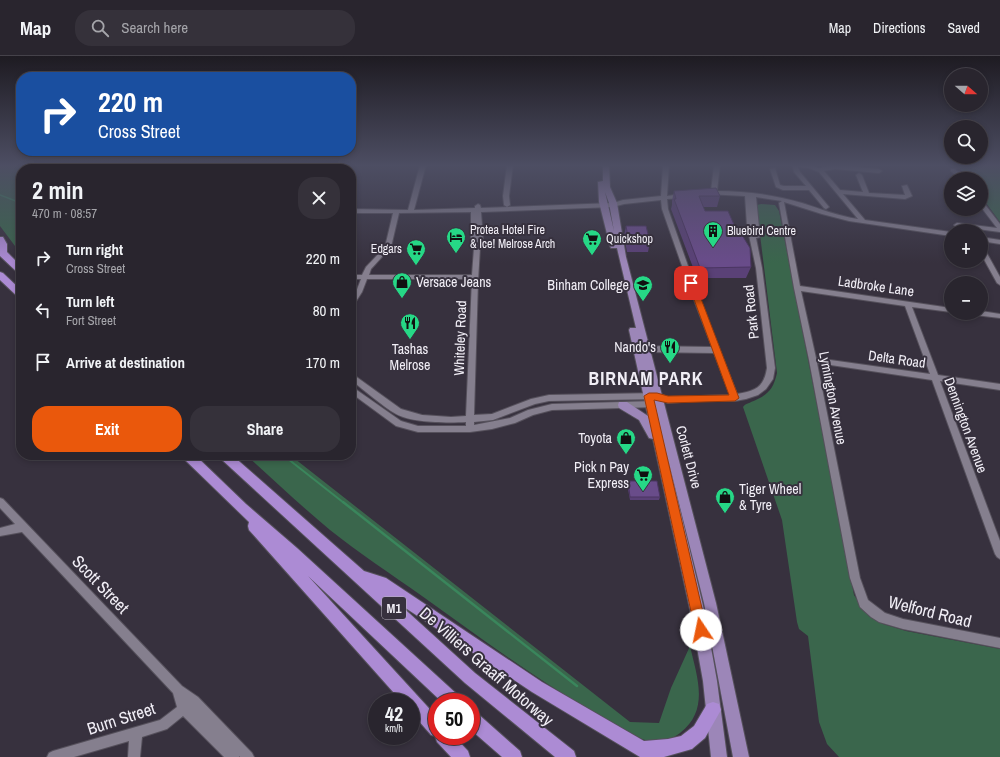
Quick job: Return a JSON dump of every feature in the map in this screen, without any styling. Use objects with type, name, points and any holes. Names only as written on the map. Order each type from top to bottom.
[{"type":"highway","points":[[0,239],[3,244],[1,252],[16,266]]},
{"type":"highway","points":[[0,275],[16,290]]},
{"type":"highway","name":"M1","points":[[193,460],[242,508],[350,605],[443,693]]},
{"type":"highway","name":"De Villiers Graaff Motorway","points":[[230,460],[362,578],[470,678],[568,757]]},
{"type":"highway","points":[[242,508],[255,528],[428,719]]},
{"type":"highway","points":[[362,578],[381,584],[537,687],[649,753],[688,743],[701,730],[713,710]]},
{"type":"highway","points":[[480,727],[514,757]]},
{"type":"highway","points":[[451,745],[462,757]]},
{"type":"main road","name":"Corlett Drive","points":[[607,198],[637,348],[657,400],[659,447],[698,614],[719,757]]},
{"type":"main road","name":"Corlett Drive","points":[[608,198],[657,400],[710,603],[741,757]]},
{"type":"main road","points":[[623,405],[643,417],[659,447]]},
{"type":"street","points":[[410,210],[414,198]]},
{"type":"street","points":[[506,198],[507,205]]},
{"type":"street","points":[[356,211],[396,212],[410,210],[461,210],[490,212],[664,198],[671,227],[735,398]]},
{"type":"street","points":[[746,198],[791,202],[828,214]]},
{"type":"street","points":[[751,198],[782,203],[863,221],[944,233]]},
{"type":"street","name":"Park Road","points":[[657,400],[735,398],[758,391],[767,383],[771,374],[751,198]]},
{"type":"street","points":[[818,198],[826,207]]},
{"type":"street","points":[[845,198],[863,221]]},
{"type":"street","points":[[356,208],[476,211],[507,205],[608,203]]},
{"type":"street","name":"Lymington Avenue","points":[[782,203],[797,288],[813,360],[851,559],[861,597]]},
{"type":"street","points":[[537,204],[551,208]]},
{"type":"street","name":"Whiteley Road","points":[[470,429],[477,248],[474,240],[476,211]]},
{"type":"street","points":[[356,296],[370,265],[390,244],[396,212]]},
{"type":"street","points":[[988,212],[1000,229]]},
{"type":"street","points":[[988,228],[1000,229]]},
{"type":"street","points":[[988,240],[1000,242]]},
{"type":"street","points":[[988,261],[1000,283]]},
{"type":"street","points":[[356,277],[475,277]]},
{"type":"street","name":"Ladbroke Lane","points":[[797,288],[944,309]]},
{"type":"street","name":"Dennington Avenue","points":[[908,304],[1000,554]]},
{"type":"street","points":[[988,315],[1000,316]]},
{"type":"street","points":[[645,349],[716,350]]},
{"type":"street","name":"Delta Road","points":[[813,360],[1000,387]]},
{"type":"street","points":[[356,380],[393,409],[406,415],[428,419],[470,419],[493,417],[541,399],[570,397],[657,400]]},
{"type":"street","points":[[356,393],[399,424],[418,429],[470,429],[505,423],[542,409],[623,405],[657,400]]},
{"type":"street","name":"Scott Street","points":[[0,502],[178,690],[233,757]]},
{"type":"street","points":[[0,532],[23,527]]},
{"type":"street","name":"Welford Road","points":[[861,597],[864,603],[875,613],[893,621],[1000,643]]},
{"type":"street","name":"Scott Street","points":[[189,705],[248,757]]},
{"type":"street","name":"Burn Street","points":[[53,757],[136,734],[162,725],[189,705]]},
{"type":"street","points":[[134,757],[136,734]]},
{"type":"green space","points":[[0,198],[16,198],[16,247],[0,226]]},
{"type":"green space","points":[[988,198],[1000,198],[1000,222],[988,206]]},
{"type":"green space","points":[[757,205],[775,205],[779,211],[854,595],[864,610],[883,624],[906,631],[1000,649],[1000,757],[839,757],[827,744],[819,722],[808,636],[799,629],[797,622],[782,520],[743,407],[746,404],[762,397],[769,391],[774,384],[777,373],[757,210]]},
{"type":"green space","points":[[252,460],[296,460],[630,722],[659,723],[671,688],[690,646],[696,669],[699,692],[695,714],[689,724],[680,733],[670,739],[659,742],[651,742],[630,733],[568,697],[525,669],[352,547],[298,502]]},
{"type":"building","points":[[676,198],[700,198],[705,211],[728,211],[735,227],[737,227],[750,248],[751,267],[700,268],[674,199],[676,199]]},
{"type":"building","points":[[626,226],[646,226],[650,242],[629,242]]},
{"type":"building","name":"Pick n Pay Express","points":[[628,481],[657,481],[660,497],[630,497]]},
{"type":"waterway","points":[[7,198],[16,201]]},
{"type":"waterway","points":[[289,460],[344,503]]},
{"type":"waterway","points":[[343,502],[577,686]]},
{"type":"place","name":"Bluebird Centre","points":[[713,248]]},
{"type":"place","name":"Protea Hotel Fire & Ice! Melrose Arch","points":[[456,254]]},
{"type":"place","name":"Quickshop","points":[[592,256]]},
{"type":"place","name":"Edgars","points":[[416,266]]},
{"type":"place","name":"Versace Jeans","points":[[402,299]]},
{"type":"place","name":"Binham College","points":[[643,302]]},
{"type":"place","name":"Tashas Melrose","points":[[410,340]]},
{"type":"place","name":"Nando's","points":[[670,364]]},
{"type":"place","name":"Toyota","points":[[626,455]]},
{"type":"place","name":"Pick n Pay Express","points":[[643,492]]},
{"type":"place","name":"Tiger Wheel & Tyre","points":[[725,514]]},
{"type":"district","name":"BIRNAM PARK","points":[[646,378]]},
{"type":"route","points":[[691,283],[735,398],[668,400],[657,396],[649,396],[659,447],[684,550],[701,630]]}]
